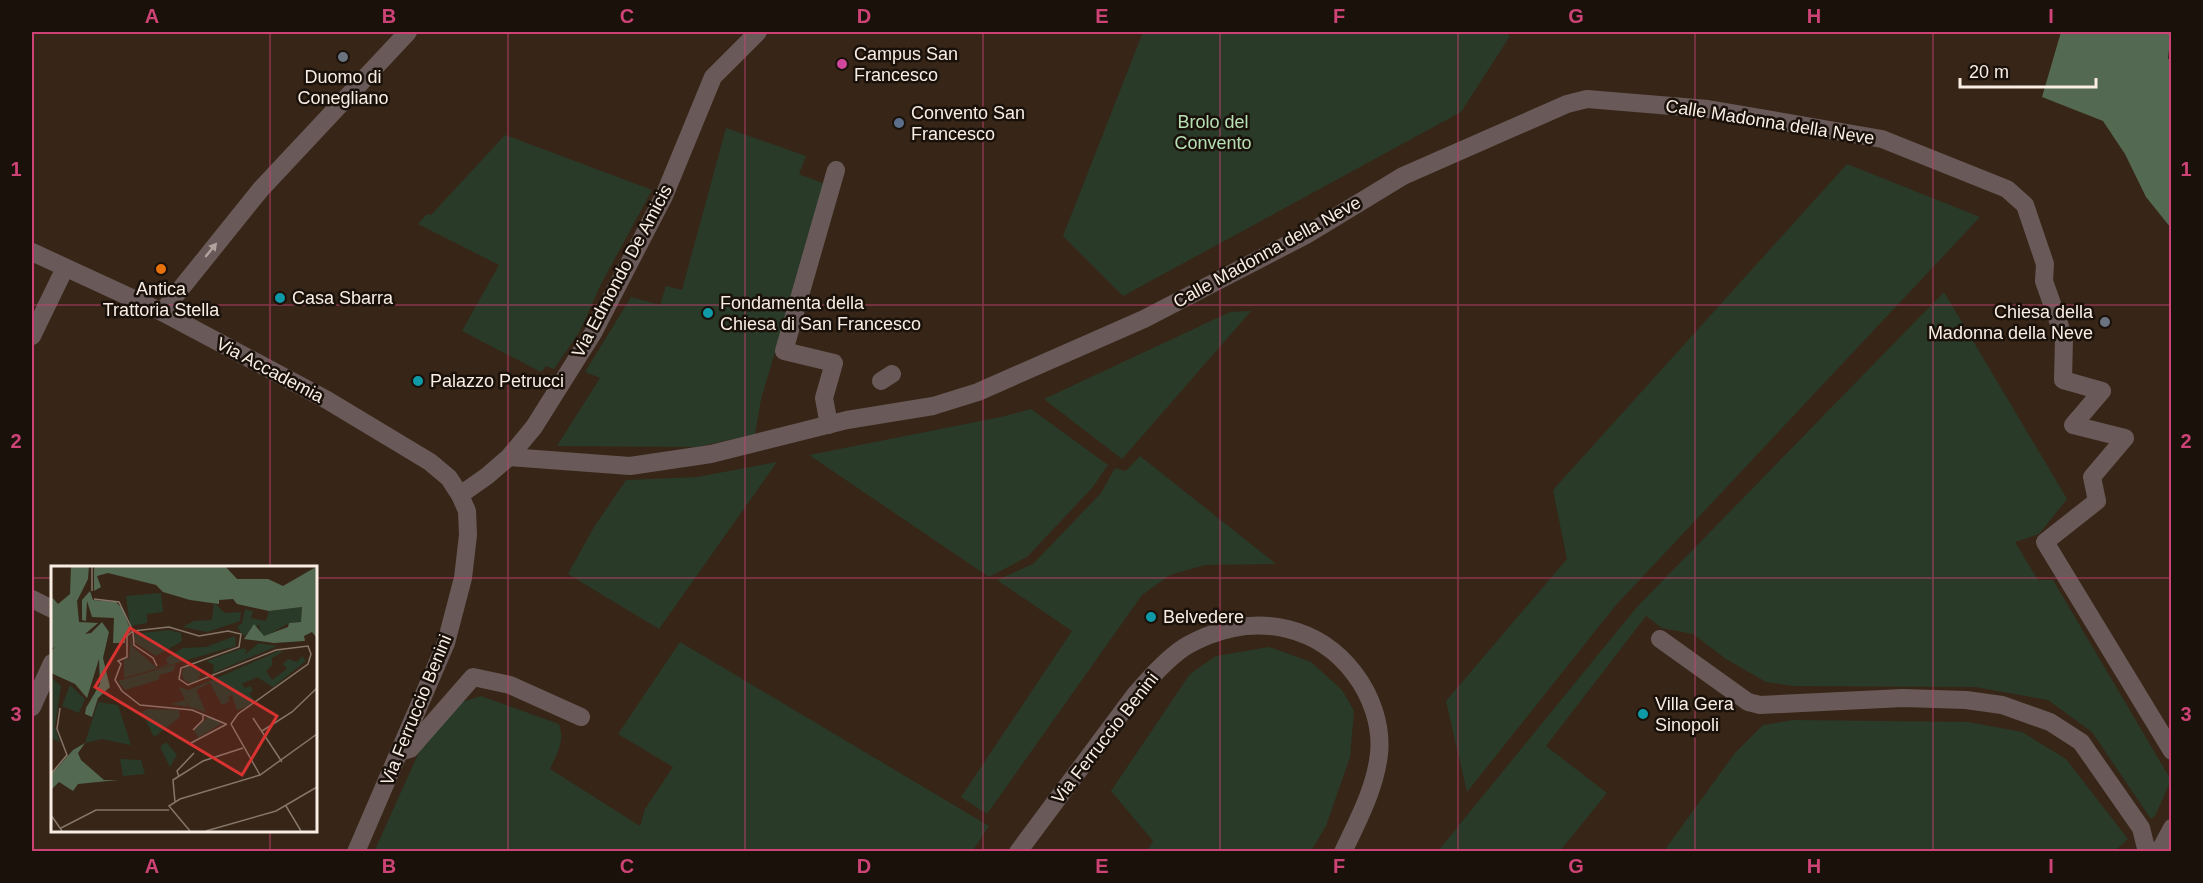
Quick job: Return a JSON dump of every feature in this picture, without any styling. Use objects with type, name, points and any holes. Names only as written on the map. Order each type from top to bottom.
[{"type":"street","points":[[162,312],[261,189],[408,32]]},
{"type":"street","name":"Via Edmondo De Amicis","points":[[460,495],[509,457],[534,427],[593,333],[664,196],[713,77],[758,32]]},
{"type":"street","name":"Calle Madonna della Neve","points":[[509,457],[630,466],[711,454],[829,425],[933,406],[978,392],[1154,314],[1306,235],[1403,176],[1567,104],[1587,99],[1708,109],[1882,139],[2007,189],[2025,205],[2045,264],[2044,281],[2064,338],[2063,380],[2102,391],[2073,425],[2125,438],[2092,477],[2097,501],[2045,542],[2172,751]]},
{"type":"street","points":[[829,425],[824,398],[833,387],[834,363],[784,351],[836,170]]},
{"type":"street","name":"Via Accademia","points":[[32,252],[162,312],[327,400],[430,462],[449,478],[460,495]]},
{"type":"street","points":[[32,336],[65,268]]},
{"type":"street","name":"Via Ferruccio Benini","points":[[356,852],[446,643],[464,578],[468,535],[467,511],[460,495]]},
{"type":"street","points":[[32,599],[51,608]]},
{"type":"street","name":"Via Ferruccio Benini","points":[[1018,852],[1134,696],[1154,674],[1180,650],[1194,642],[1222,630],[1253,625],[1281,626],[1306,634],[1327,645],[1344,660],[1371,699],[1377,724],[1379,752],[1362,814],[1343,852]]},
{"type":"street","points":[[1660,639],[1748,702],[1760,705],[1903,698],[1966,700],[2002,705],[2050,722],[2081,742],[2141,828],[2147,852]]},
{"type":"street","points":[[32,707],[51,665]]},
{"type":"street","points":[[400,752],[410,749],[473,677],[510,685],[581,717]]},
{"type":"street","points":[[2159,852],[2172,828]]},
{"type":"green space","name":"Brolo del Convento","points":[[1143,32],[1504,32],[1510,36],[1461,112],[1123,296],[1063,236]]},
{"type":"green space","points":[[2061,32],[2171,32],[2168,58],[2172,65],[2171,228],[2146,197],[2125,154],[2103,121],[2042,97]]},
{"type":"green space","points":[[726,128],[806,156],[799,174],[825,184],[761,399],[755,434],[697,447],[557,446],[600,378],[585,372],[631,297],[660,305],[666,286],[682,290]]},
{"type":"green space","points":[[505,135],[652,190],[600,286],[580,331],[554,369],[546,366],[541,372],[462,331],[499,265],[418,224],[427,214],[431,215]]},
{"type":"green space","points":[[1847,164],[1980,217],[1616,605],[1467,792],[1446,701],[1567,559],[1553,490]]},
{"type":"green space","points":[[1944,292],[2067,499],[2039,534],[2015,542],[2038,580],[2053,580],[2171,780],[2155,816],[2151,819],[2092,732],[2048,700],[1975,687],[1793,686],[1766,682],[1726,659],[1693,634],[1662,628],[1646,616],[1546,746],[1607,793],[1560,851],[1438,851],[1636,608]]},
{"type":"green space","points":[[1251,311],[1122,459],[1044,399],[1230,312]]},
{"type":"green space","points":[[1031,409],[1108,465],[1092,488],[1027,557],[989,577],[809,455],[1001,417]]},
{"type":"green space","points":[[1140,456],[1276,564],[1205,565],[1170,575],[1142,595],[987,814],[961,797],[1072,631],[997,580],[1033,564],[1101,493],[1115,468],[1126,471]]},
{"type":"green space","points":[[777,462],[659,629],[568,574],[594,527],[626,480],[697,477]]},
{"type":"green space","points":[[680,642],[989,826],[972,852],[374,852],[419,752],[462,702],[481,696],[559,724],[561,742],[550,769],[640,826],[645,809],[673,767],[618,734]]},
{"type":"green space","points":[[1269,647],[1311,662],[1342,690],[1354,711],[1350,757],[1326,826],[1311,851],[1147,851],[1153,841],[1111,791],[1190,674],[1216,656]]},
{"type":"green space","points":[[1793,720],[1968,722],[2022,732],[2066,759],[2128,839],[2114,852],[1664,851],[1735,753],[1763,725]]},
{"type":"place","name":"Duomo di Conegliano","points":[[343,57]]},
{"type":"place","name":"Campus San Francesco","points":[[842,64]]},
{"type":"place","name":"Convento San Francesco","points":[[899,123]]},
{"type":"place","name":"Antica Trattoria Stella","points":[[161,269]]},
{"type":"place","name":"Casa Sbarra","points":[[280,298]]},
{"type":"place","name":"Fondamenta della Chiesa di San Francesco","points":[[708,313]]},
{"type":"place","name":"Chiesa della Madonna della Neve","points":[[2105,322]]},
{"type":"place","name":"Palazzo Petrucci","points":[[418,381]]},
{"type":"place","name":"Belvedere","points":[[1151,617]]},
{"type":"place","name":"Villa Gera Sinopoli","points":[[1643,714]]}]
